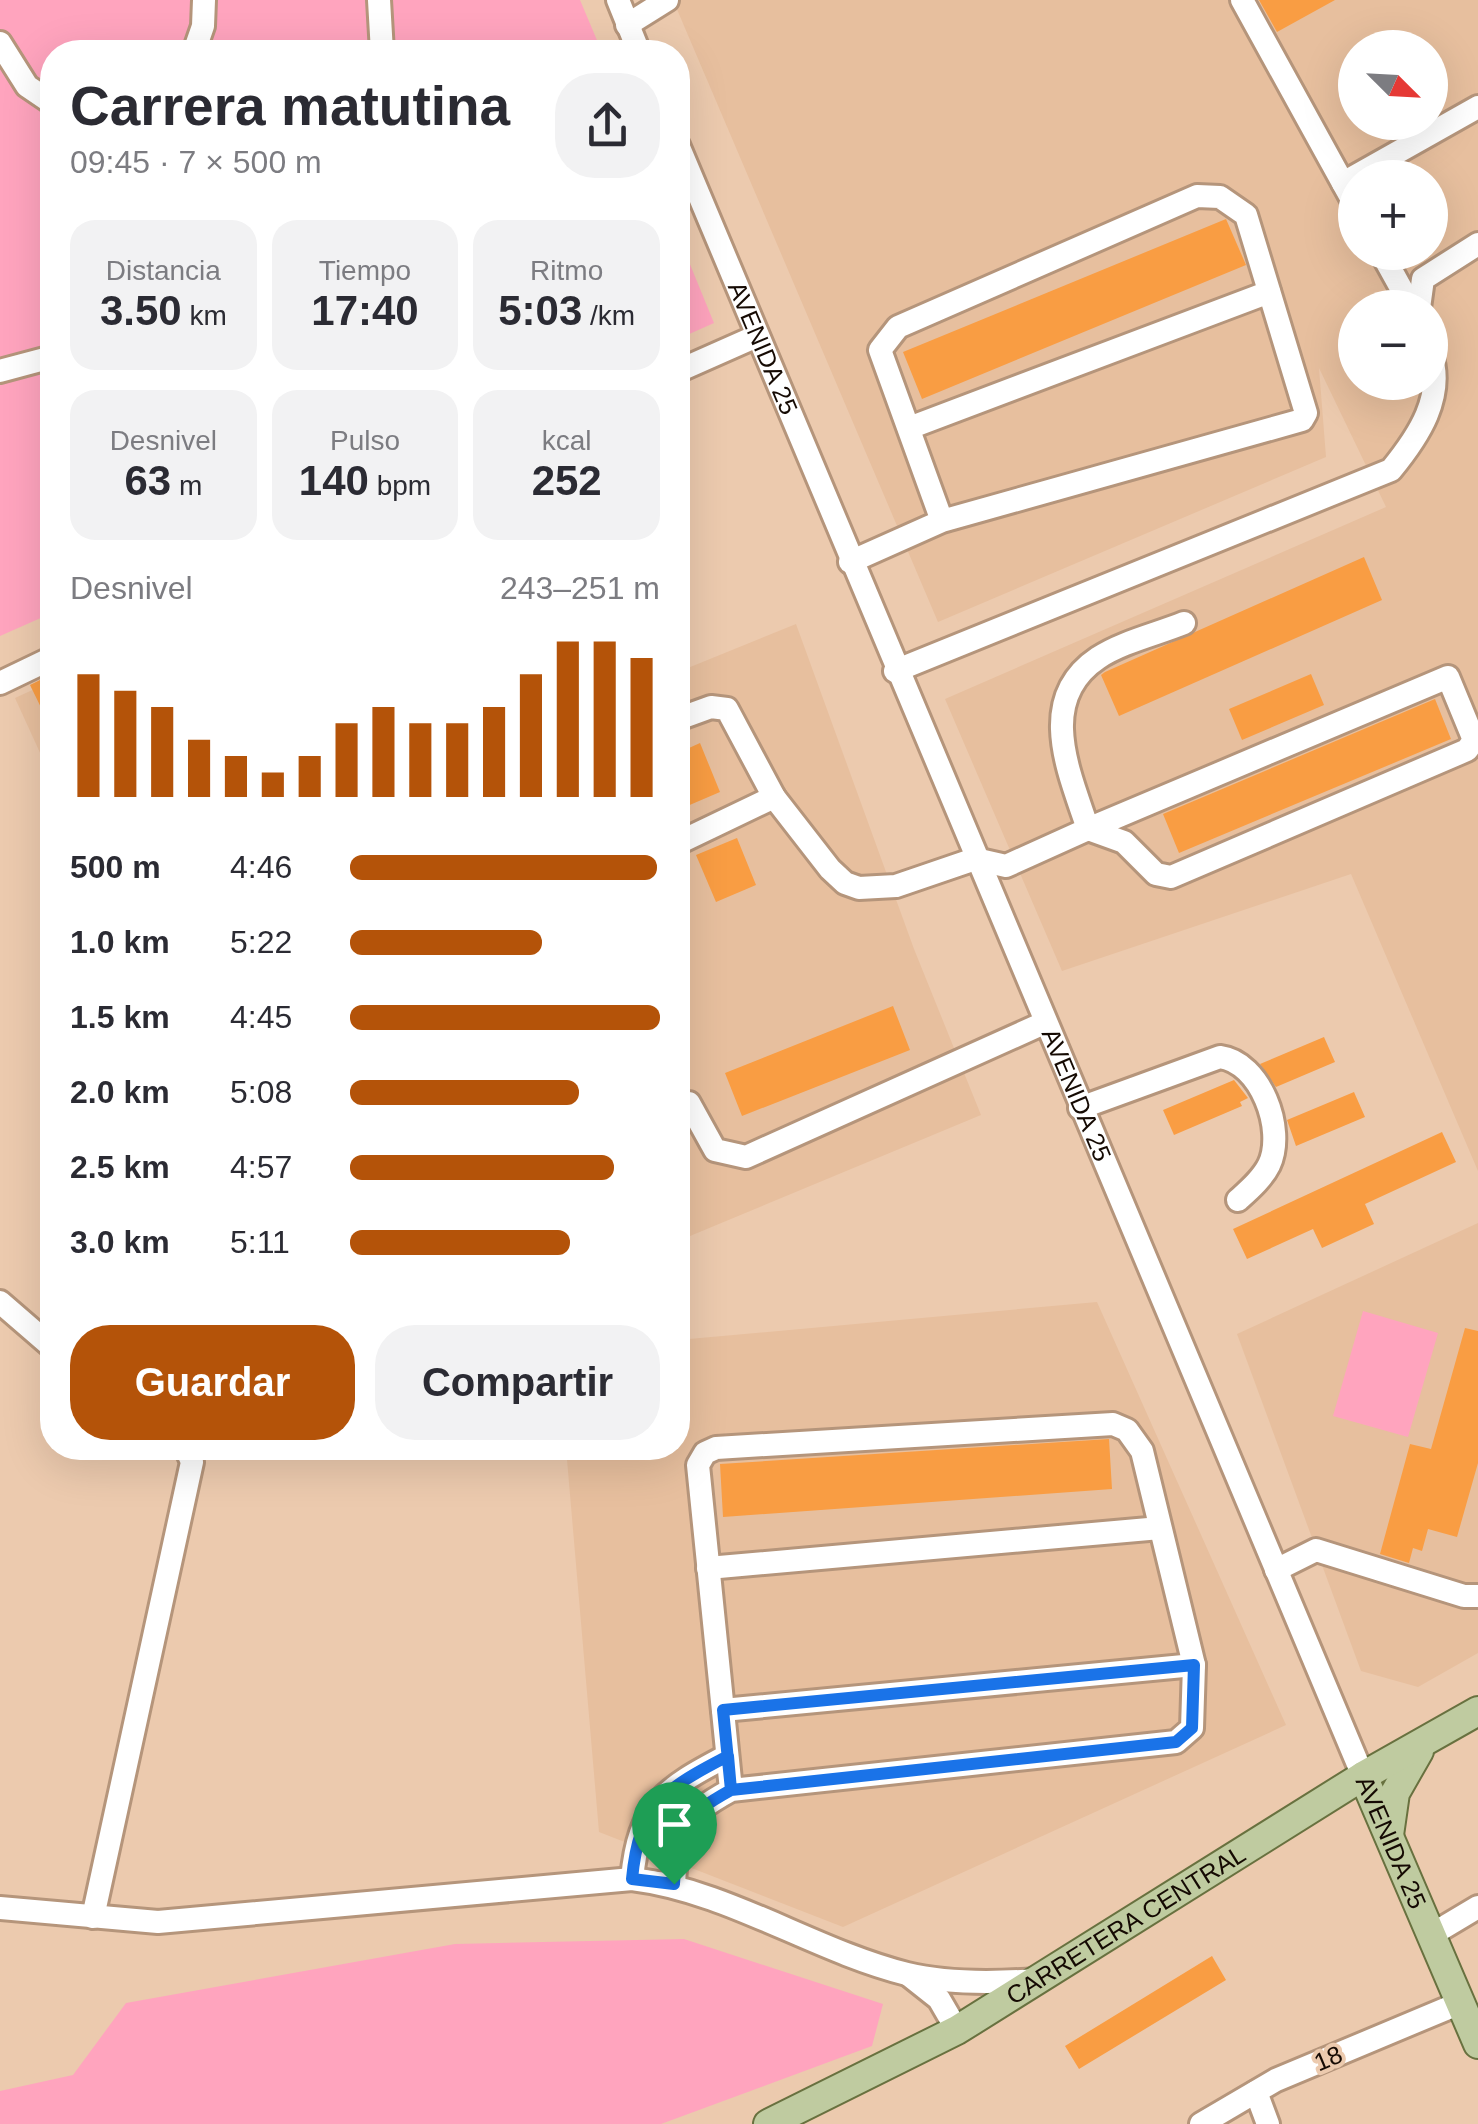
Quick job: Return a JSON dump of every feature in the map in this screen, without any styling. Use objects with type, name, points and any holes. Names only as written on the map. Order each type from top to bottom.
[{"type":"main road","name":"CARRETERA CENTRAL","points":[[768,2124],[956,2030],[1363,1776],[1478,1711]]},
{"type":"main road","points":[[1390,1837],[1389,1816],[1398,1784],[1423,1745]]},
{"type":"main road","name":"AVENIDA 25","points":[[1363,1776],[1478,2044]]},
{"type":"street","points":[[198,40],[204,0]]},
{"type":"street","points":[[379,0],[381,40]]},
{"type":"street","points":[[618,0],[634,40]]},
{"type":"street","points":[[627,25],[667,0]]},
{"type":"street","points":[[1242,0],[1338,174]]},
{"type":"street","points":[[2,57],[27,86],[40,94]]},
{"type":"street","points":[[1384,160],[1478,107]]},
{"type":"street","name":"AVENIDA 25","points":[[690,174],[1363,1776]]},
{"type":"street","points":[[850,562],[942,521],[1302,420],[1306,413],[1246,216],[1220,197],[1197,196],[898,327],[880,350],[942,521]]},
{"type":"street","points":[[1421,290],[1424,279],[1478,244]]},
{"type":"street","points":[[908,428],[1269,292]]},
{"type":"street","points":[[690,365],[757,336]]},
{"type":"street","points":[[0,371],[40,360]]},
{"type":"street","points":[[896,671],[1391,470],[1422,433],[1430,400]]},
{"type":"street","points":[[1088,829],[1060,745],[1061,713],[1097,658],[1184,623]]},
{"type":"street","points":[[0,683],[40,664]]},
{"type":"street","points":[[690,715],[711,707],[727,710],[774,797],[844,883],[859,888],[896,886],[975,860],[1006,866],[1088,829],[1448,677],[1474,740],[1467,750],[1172,877],[1156,874],[1124,842],[1088,829]]},
{"type":"street","points":[[690,837],[774,797]]},
{"type":"street","points":[[690,1104],[715,1150],[746,1157],[1044,1022]]},
{"type":"street","points":[[1080,1108],[1220,1057],[1234,1059],[1252,1075],[1271,1114],[1275,1140],[1270,1164],[1238,1200]]},
{"type":"street","points":[[0,1302],[40,1337]]},
{"type":"street","points":[[674,1884],[683,1824],[699,1808],[731,1790],[1176,1742],[1192,1728],[1194,1665],[1142,1451],[1127,1430],[1113,1424],[716,1448],[705,1454],[698,1465],[731,1790]]},
{"type":"street","points":[[94,1918],[191,1460]]},
{"type":"street","points":[[708,1568],[1160,1528]]},
{"type":"street","points":[[1276,1570],[1316,1550],[1464,1596],[1478,1596]]},
{"type":"street","points":[[723,1710],[1194,1665]]},
{"type":"street","points":[[632,1879],[636,1837],[646,1816],[694,1774],[728,1756]]},
{"type":"street","points":[[0,1908],[158,1922],[632,1879],[674,1884],[908,1974],[993,1984],[1038,1980]]},
{"type":"street","points":[[1432,1936],[1478,1907]]},
{"type":"street","points":[[908,1974],[939,1999],[956,2030]]},
{"type":"street","name":"18","points":[[1202,2124],[1256,2092],[1460,2004]]},
{"type":"street","points":[[1256,2092],[1268,2124]]},
{"type":"shaded area","points":[[0,0],[580,0],[597,40],[40,40],[40,618],[0,636]]},
{"type":"shaded area","points":[[673,0],[1478,0],[1478,1171],[1351,874],[1062,971],[945,699],[1386,507],[1319,368],[1326,457],[938,622]]},
{"type":"shaded area","points":[[690,264],[714,323],[690,334]]},
{"type":"shaded area","points":[[796,624],[914,949],[981,1115],[690,1236],[690,667]]},
{"type":"shaded area","points":[[40,687],[40,753],[15,698]]},
{"type":"shaded area","points":[[1478,1223],[1478,1653],[1418,1687],[1361,1671],[1237,1334]]},
{"type":"shaded area","points":[[1097,1302],[1286,1725],[843,1927],[599,1832],[567,1460],[690,1460],[690,1339]]},
{"type":"shaded area","points":[[1363,1311],[1438,1333],[1408,1437],[1333,1416]]},
{"type":"shaded area","points":[[684,1939],[883,2004],[872,2046],[661,2124],[0,2124],[0,2091],[73,2075],[126,2003],[455,1944]]},
{"type":"building","points":[[1259,0],[1335,0],[1277,32]]},
{"type":"building","points":[[1226,219],[1246,265],[922,399],[903,352]]},
{"type":"building","points":[[1364,557],[1382,600],[1119,716],[1101,675],[1105,672]]},
{"type":"building","points":[[1311,674],[1324,705],[1242,740],[1229,709]]},
{"type":"building","points":[[40,680],[40,705],[30,685]]},
{"type":"building","points":[[1435,699],[1451,739],[1179,853],[1163,814]]},
{"type":"building","points":[[700,743],[720,792],[690,805],[690,748]]},
{"type":"building","points":[[737,838],[756,885],[716,902],[696,855]]},
{"type":"building","points":[[893,1006],[910,1050],[742,1116],[725,1073]]},
{"type":"building","points":[[1324,1037],[1335,1062],[1276,1087],[1260,1064]]},
{"type":"building","points":[[1234,1080],[1248,1098],[1240,1102],[1242,1106],[1174,1135],[1163,1110]]},
{"type":"building","points":[[1354,1092],[1365,1117],[1296,1146],[1287,1120]]},
{"type":"building","points":[[1442,1132],[1456,1162],[1365,1204],[1374,1224],[1322,1248],[1313,1229],[1247,1259],[1233,1229]]},
{"type":"building","points":[[1465,1328],[1478,1331],[1478,1463],[1457,1537],[1428,1529],[1422,1551],[1413,1548],[1409,1563],[1380,1554],[1410,1444],[1431,1449]]},
{"type":"building","points":[[1109,1439],[1112,1489],[723,1517],[720,1464]]},
{"type":"building","points":[[1212,1956],[1226,1980],[1079,2069],[1065,2046]]},
{"type":"route","points":[[674,1884],[632,1879],[636,1837],[646,1816],[667,1795],[694,1774],[728,1756],[731,1790],[1176,1742],[1192,1728],[1194,1665],[723,1710],[728,1756],[731,1790],[699,1808],[683,1824],[676,1850],[674,1884]]}]
